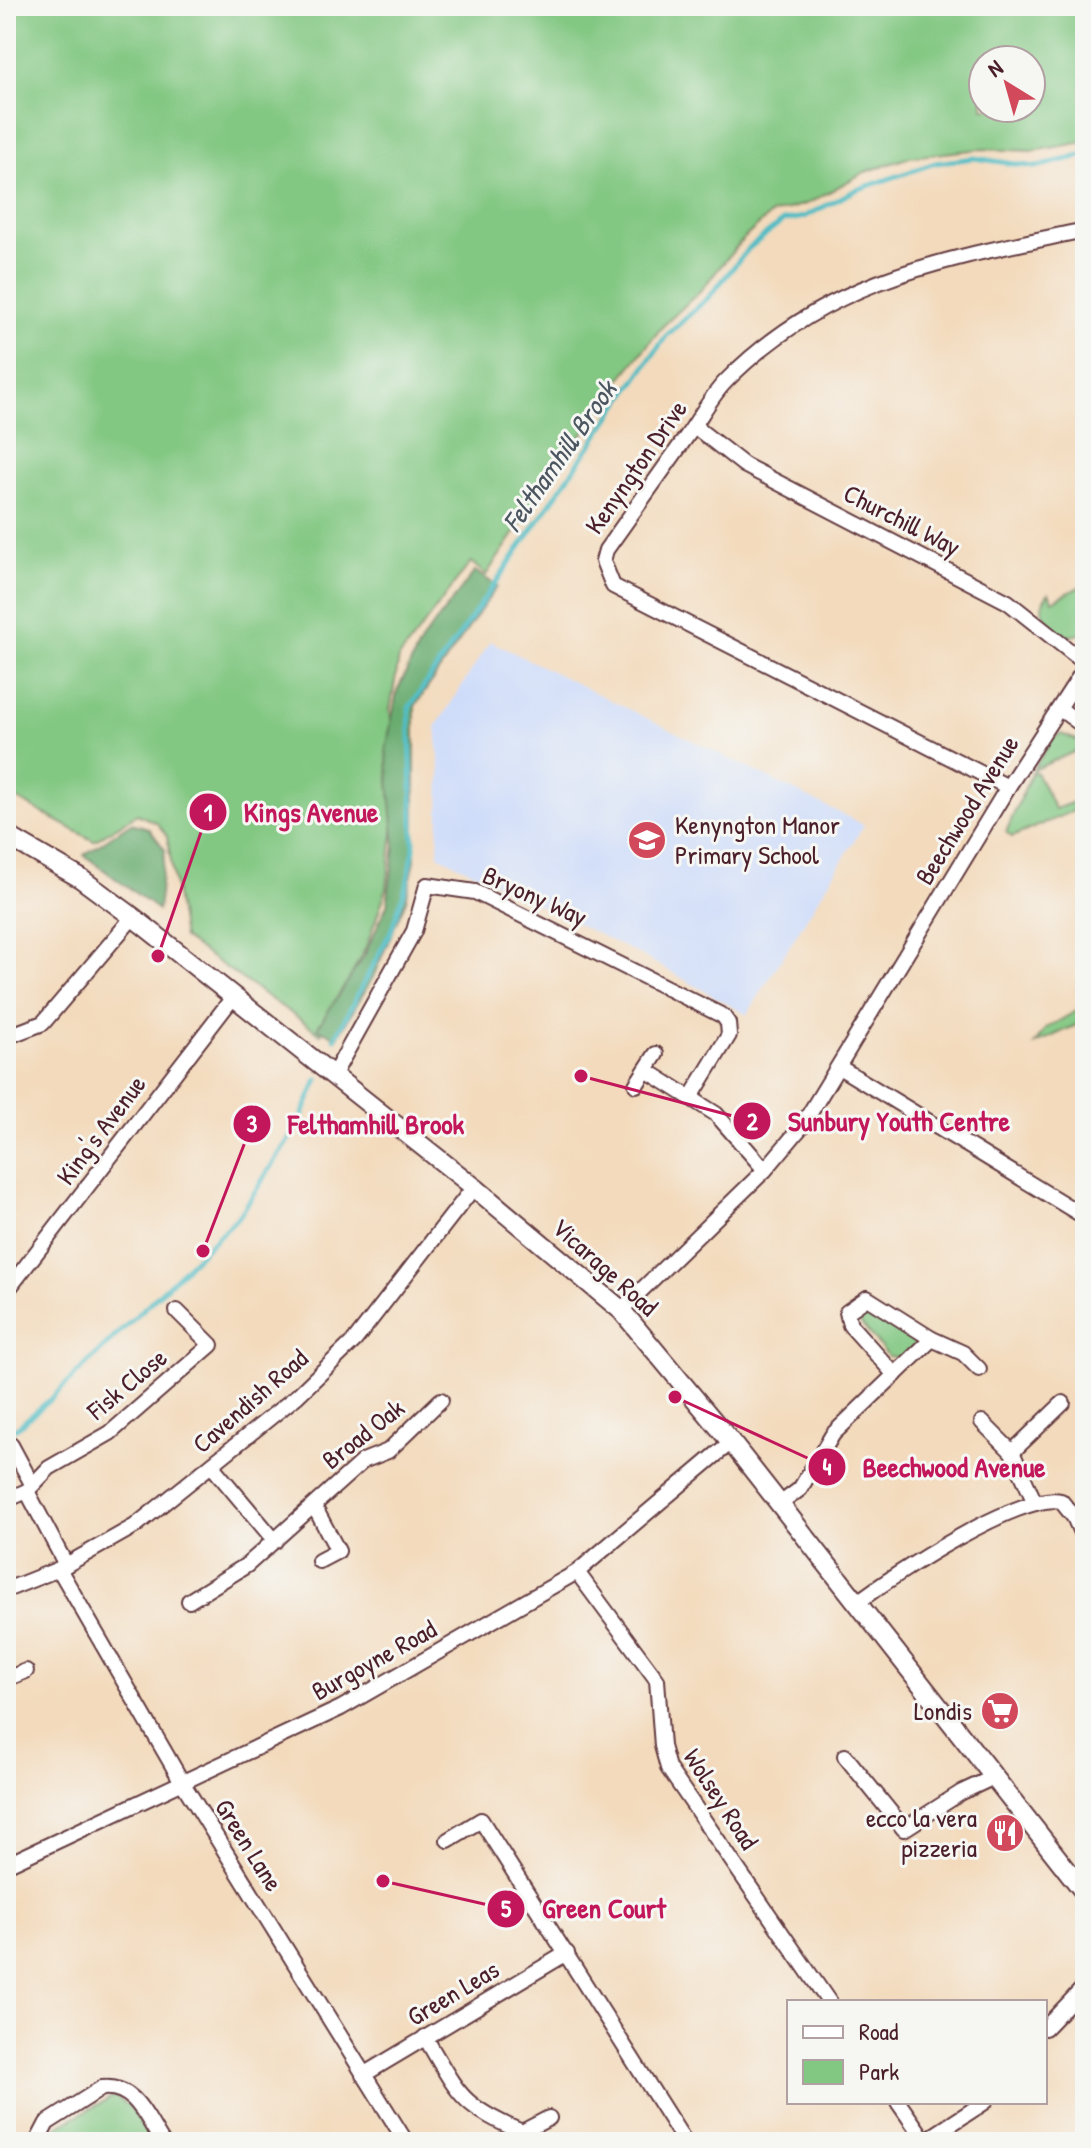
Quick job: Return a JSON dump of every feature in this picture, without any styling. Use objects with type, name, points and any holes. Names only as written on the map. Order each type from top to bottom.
[{"type":"street","name":"Kenyngton Drive","points":[[1008,787],[613,586],[603,561],[606,550],[724,383],[759,351],[812,313],[876,280],[933,262],[1085,230]]},
{"type":"street","name":"Churchill Way","points":[[694,426],[744,465],[1008,602],[1085,665]]},
{"type":"street","name":"Beechwood Avenue","points":[[621,1310],[765,1170],[802,1126],[1085,665]]},
{"type":"street","points":[[1060,709],[1085,727]]},
{"type":"street","name":"Vicarage Road","points":[[6,835],[80,878],[133,917],[334,1074],[621,1310],[731,1442],[1085,1893]]},
{"type":"street","name":"Bryony Way","points":[[334,1074],[414,931],[427,885],[475,892],[723,1016],[729,1035],[691,1097]]},
{"type":"street","points":[[6,1037],[43,1023],[133,917]]},
{"type":"street","name":"King's Avenue","points":[[6,1292],[234,996]]},
{"type":"street","points":[[636,1085],[656,1054]]},
{"type":"street","points":[[839,1067],[1085,1217]]},
{"type":"street","points":[[646,1070],[716,1114],[765,1170]]},
{"type":"street","name":"Cavendish Road","points":[[6,1590],[63,1567],[135,1526],[297,1396],[355,1340],[474,1187]]},
{"type":"street","points":[[895,1375],[850,1325],[847,1312],[867,1298],[932,1339],[963,1353],[979,1369]]},
{"type":"street","name":"Fisk Close","points":[[30,1487],[49,1468],[110,1433],[211,1345],[177,1311]]},
{"type":"street","points":[[780,1504],[800,1489],[824,1445],[932,1339]]},
{"type":"street","name":"Broad Oak","points":[[189,1601],[247,1565],[363,1461],[388,1451],[441,1400]]},
{"type":"street","points":[[1012,1452],[1063,1403]]},
{"type":"street","points":[[982,1422],[1012,1452],[1035,1503]]},
{"type":"street","name":"Burgoyne Road","points":[[6,1865],[341,1708],[577,1572],[731,1442]]},
{"type":"street","points":[[6,1500],[30,1487],[11,1445]]},
{"type":"street","points":[[212,1466],[275,1541]]},
{"type":"street","name":"Green Lane","points":[[30,1487],[63,1567],[182,1782],[406,2142]]},
{"type":"street","points":[[858,1602],[907,1565],[961,1539],[994,1518],[1050,1498],[1061,1501],[1074,1517],[1085,1542]]},
{"type":"street","name":"Broad Oak","points":[[314,1506],[338,1551],[319,1561]]},
{"type":"street","name":"Wolsey Road","points":[[577,1572],[657,1680],[662,1746],[668,1768],[828,2000]]},
{"type":"street","points":[[6,1679],[26,1671]]},
{"type":"street","points":[[845,1756],[904,1829],[962,1792],[994,1777]]},
{"type":"street","points":[[448,1840],[481,1820],[685,2142]]},
{"type":"street","name":"Green Leas","points":[[363,2075],[567,1953]]},
{"type":"street","points":[[1047,2026],[1085,1986]]},
{"type":"street","points":[[425,2037],[464,2101],[483,2116],[522,2132],[549,2118]]},
{"type":"street","points":[[37,2142],[47,2123],[102,2088],[112,2087],[122,2089],[134,2098],[162,2142]]},
{"type":"street","points":[[899,2104],[926,2142],[982,2104]]},
{"type":"shaded area","name":"Kenyngton Manor Primary School","points":[[490,641],[864,825],[747,1015],[646,958],[438,855],[440,771],[436,727]]},
{"type":"green space","points":[[6,6],[1085,6],[1085,142],[1033,151],[980,149],[910,157],[865,172],[809,203],[771,214],[743,239],[702,289],[662,327],[619,381],[486,575],[471,562],[399,658],[390,710],[398,783],[387,888],[366,947],[321,1034],[183,938],[167,836],[157,823],[137,814],[94,841],[6,793]]},
{"type":"green space","points":[[475,571],[497,586],[415,706],[415,860],[406,900],[373,977],[337,1038],[317,1028],[364,956],[387,905],[395,846],[386,750],[397,691],[422,640]]},
{"type":"green space","points":[[1085,584],[1085,633],[1066,637],[1045,618],[1044,600],[1049,593],[1053,601]]},
{"type":"green space","points":[[1061,734],[1085,743],[1085,747],[1033,770],[1053,738]]},
{"type":"green space","points":[[1036,772],[1055,809],[1085,798],[1085,806],[1012,837],[1006,832],[1031,774]]},
{"type":"green space","points":[[131,823],[149,828],[165,850],[158,910],[84,855]]},
{"type":"green space","points":[[1085,1006],[1085,1021],[1035,1044],[1045,1029]]},
{"type":"green space","points":[[866,1307],[914,1334],[915,1346],[904,1358],[888,1356],[860,1323],[858,1313]]},
{"type":"green space","points":[[114,2096],[129,2106],[152,2142],[51,2142],[58,2126]]},
{"type":"waterway","name":"Felthamhill Brook","points":[[335,1038],[391,931],[407,884],[414,849],[409,708],[666,336],[709,297],[749,248],[783,221],[804,217],[856,190],[935,163],[974,158],[1035,167],[1085,155]]},
{"type":"waterway","name":"Felthamhill Brook","points":[[6,1432],[18,1427],[53,1397],[240,1215],[298,1125],[318,1079]]},
{"type":"place","name":"Kenyngton Manor Primary School","points":[[647,840]]},
{"type":"place","name":"Kings Avenue","points":[[158,956]]},
{"type":"place","name":"Sunbury Youth Centre","points":[[581,1076]]},
{"type":"place","name":"Felthamhill Brook","points":[[203,1251]]},
{"type":"place","name":"Beechwood Avenue","points":[[675,1397]]},
{"type":"place","name":"Londis","points":[[1000,1711]]},
{"type":"place","name":"ecco la vera pizzeria","points":[[1005,1833]]},
{"type":"place","name":"Green Court","points":[[383,1881]]}]
